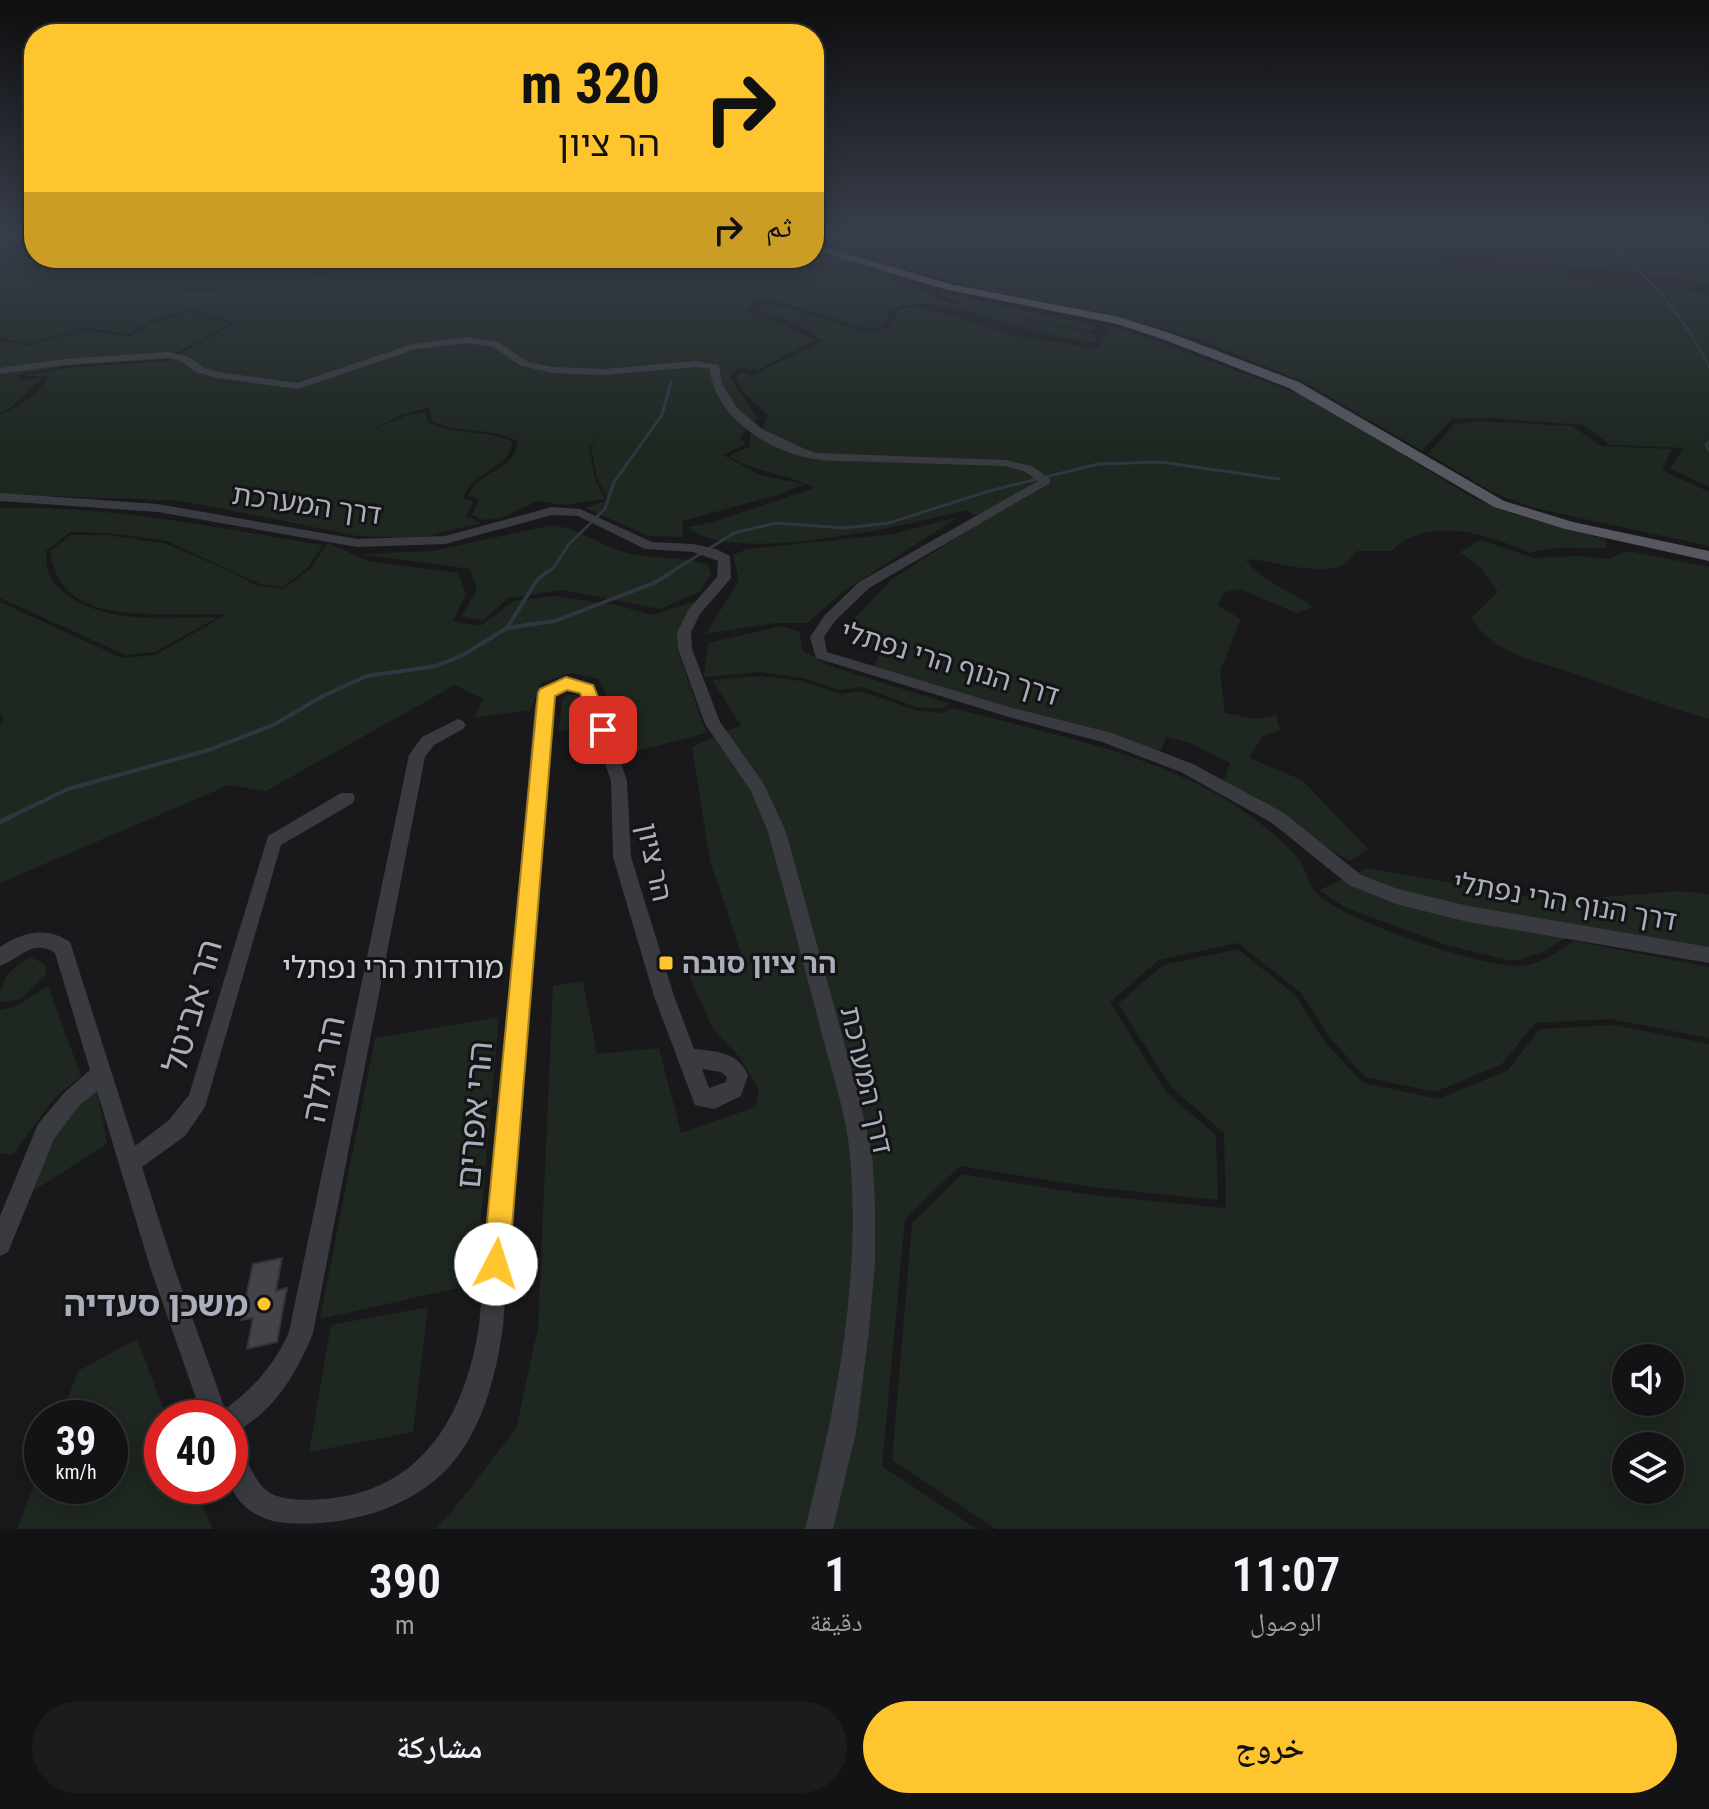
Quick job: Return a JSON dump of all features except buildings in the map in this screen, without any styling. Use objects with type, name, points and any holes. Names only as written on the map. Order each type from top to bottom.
[{"type":"main road","points":[[1030,303],[1119,321],[1294,385],[1499,504],[1570,526],[1709,556]]},
{"type":"street","name":"דרך הנוף הרי נפתלי","points":[[0,371],[64,362],[169,355],[185,359],[200,370],[217,375],[254,377],[298,386],[415,346],[468,340],[495,344],[525,364],[553,370],[604,372],[696,364],[715,367],[715,380],[729,408],[790,449],[815,456],[980,461],[1028,468],[1046,481],[864,585],[823,627],[817,637],[821,655],[1009,712],[1106,737],[1187,768],[1278,818],[1355,880],[1396,896],[1468,914],[1709,955]]},
{"type":"street","name":"דרך המערכת","points":[[0,497],[158,508],[357,543],[445,540],[552,511],[580,513],[650,546],[693,548],[725,559],[724,578],[694,612],[684,632],[685,649],[713,724],[758,788],[777,832],[849,1097],[861,1153],[863,1262],[857,1331],[843,1432],[819,1529]]},
{"type":"street","name":"הר ציון","points":[[543,704],[546,693],[559,685],[580,685],[590,692],[619,781],[622,857],[664,996],[702,1098],[714,1099],[734,1089],[738,1075],[733,1065],[687,1057]]},
{"type":"street","name":"הרי אפרים","points":[[248,1489],[264,1505],[289,1515],[317,1520],[344,1518],[380,1502],[431,1465],[452,1441],[480,1382],[491,1326],[543,704]]},
{"type":"street","name":"הר גילה","points":[[248,1408],[287,1365],[298,1345],[306,1316],[417,755],[428,741],[458,725]]},
{"type":"street","name":"הר אביטל","points":[[130,1163],[177,1128],[198,1100],[274,841],[347,798]]},
{"type":"street","points":[[0,958],[32,939],[55,940],[63,948],[162,1267],[210,1400]]},
{"type":"street","points":[[0,1244],[46,1132],[71,1100],[102,1073]]},
{"type":"shaded area","points":[[0,303],[754,303],[747,310],[816,340],[757,370],[739,368],[729,376],[757,418],[740,437],[745,444],[723,455],[760,475],[805,484],[778,495],[682,521],[683,537],[649,536],[585,508],[608,500],[597,478],[591,448],[598,438],[589,448],[595,479],[605,499],[565,505],[537,501],[501,518],[484,520],[472,515],[479,499],[468,496],[481,480],[511,458],[517,441],[496,434],[442,425],[432,421],[429,408],[403,414],[371,431],[405,416],[425,412],[428,422],[438,426],[491,435],[512,442],[506,458],[476,480],[463,498],[473,501],[466,516],[481,523],[419,538],[358,536],[182,501],[0,494],[0,414],[28,399],[49,376],[23,376],[65,368],[166,361],[236,323],[192,310],[153,320],[128,334],[84,327],[31,344],[0,337]]},
{"type":"shaded area","points":[[771,303],[873,334],[889,327],[897,312],[904,307],[935,311],[1017,336],[1098,349],[1110,326],[1129,331],[1310,398],[1470,496],[1509,513],[1605,539],[1607,548],[1559,548],[1531,553],[1478,535],[1441,531],[1423,533],[1391,551],[1357,551],[1345,564],[1333,568],[1308,569],[1245,559],[1268,580],[1313,607],[1296,613],[1240,589],[1225,592],[1217,605],[1241,619],[1220,671],[1225,713],[1257,719],[1276,715],[1280,730],[1262,737],[1249,758],[1302,780],[1368,849],[1350,861],[1234,794],[1223,784],[1230,763],[1190,743],[1166,737],[1160,753],[874,669],[879,652],[866,646],[849,624],[892,579],[982,521],[967,510],[866,532],[780,543],[742,543],[710,538],[688,527],[713,522],[814,488],[729,456],[750,446],[750,435],[762,429],[768,415],[744,393],[736,378],[741,372],[752,375],[823,341],[797,324],[760,310],[757,305]]},
{"type":"shaded area","points":[[784,303],[953,303],[968,308],[959,303],[991,303],[1098,326],[1090,331],[973,309],[1096,334],[1096,343],[1034,331],[962,310],[923,304],[905,305],[889,311],[885,325],[871,330]]},
{"type":"shaded area","points":[[1052,303],[1709,303],[1709,487],[1670,469],[1683,448],[1610,445],[1584,425],[1488,418],[1452,419],[1422,451],[1306,383],[1201,340],[1136,321]]},
{"type":"shaded area","points":[[190,312],[230,324],[165,359],[66,366],[15,375],[21,380],[43,378],[9,409],[0,412],[0,341],[29,346],[83,330],[129,336],[155,322]]},
{"type":"shaded area","points":[[1479,421],[1572,426],[1601,446],[1672,449],[1662,470],[1709,492],[1709,546],[1534,508],[1494,493],[1428,454],[1454,424]]},
{"type":"shaded area","points":[[0,508],[122,514],[323,545],[307,568],[283,587],[260,584],[167,541],[108,533],[70,532],[46,551],[47,568],[64,592],[82,604],[126,616],[218,617],[155,652],[125,655],[0,598]]},
{"type":"shaded area","points":[[958,517],[844,591],[807,623],[775,623],[706,634],[739,580],[733,555],[747,549],[893,534]]},
{"type":"shaded area","points":[[552,525],[628,553],[708,565],[711,575],[699,592],[660,609],[563,590],[508,598],[484,620],[461,617],[477,590],[470,569],[360,554],[433,551]]},
{"type":"shaded area","points":[[71,535],[106,535],[164,543],[257,586],[283,589],[310,569],[328,543],[368,561],[458,573],[466,594],[453,621],[480,626],[514,601],[553,596],[616,605],[653,615],[696,601],[680,626],[677,648],[706,733],[637,751],[598,679],[572,673],[542,682],[530,710],[474,718],[483,699],[455,685],[266,791],[229,785],[0,883],[0,726],[4,717],[0,715],[0,602],[122,658],[155,655],[226,615],[120,612],[95,606],[73,595],[58,577],[50,551]]},
{"type":"shaded area","points":[[1480,540],[1534,558],[1579,556],[1608,559],[1628,551],[1709,567],[1709,719],[1519,656],[1493,641],[1471,618],[1498,592],[1480,567],[1460,552]]},
{"type":"shaded area","points":[[781,626],[800,632],[802,650],[827,665],[950,704],[941,709],[916,707],[862,687],[839,690],[803,678],[760,672],[704,677],[708,643]]},
{"type":"shaded area","points":[[760,676],[801,681],[839,694],[861,691],[915,710],[942,713],[952,708],[1087,743],[1153,765],[1216,794],[1259,822],[1297,857],[1317,894],[1333,905],[1382,928],[1441,949],[1494,963],[1522,966],[1546,958],[1574,941],[1709,967],[1709,1038],[1611,1019],[1535,1023],[1502,1064],[1435,1092],[1365,1077],[1330,1038],[1301,993],[1238,943],[1159,960],[1110,1002],[1166,1092],[1216,1135],[1218,1200],[1091,1187],[960,1166],[905,1219],[882,1466],[977,1529],[434,1529],[449,1515],[516,1429],[538,1328],[553,986],[583,981],[597,1054],[659,1048],[681,1133],[755,1107],[759,1089],[740,1058],[713,1029],[687,971],[742,956],[710,861],[692,747],[741,725],[712,680]]},
{"type":"shaded area","points":[[568,695],[578,695],[584,701],[592,727],[559,731],[562,700]]},
{"type":"shaded area","points":[[1367,868],[1552,901],[1680,891],[1709,894],[1709,962],[1570,935],[1544,952],[1513,961],[1449,946],[1344,907],[1320,890]]},
{"type":"shaded area","points":[[1238,949],[1296,996],[1324,1041],[1363,1083],[1439,1099],[1508,1070],[1540,1029],[1614,1025],[1709,1044],[1709,1529],[996,1529],[892,1460],[912,1223],[962,1174],[1091,1195],[1226,1208],[1224,1133],[1172,1088],[1118,1004],[1163,965]]},
{"type":"shaded area","points":[[30,957],[45,964],[46,975],[21,999],[0,1002],[8,975]]},
{"type":"shaded area","points":[[48,986],[81,1076],[54,1099],[13,1154],[0,1154],[0,1010],[14,1007]]},
{"type":"shaded area","points":[[499,1017],[475,1284],[320,1319],[375,1038]]},
{"type":"shaded area","points":[[96,1084],[107,1144],[25,1196],[47,1145]]},
{"type":"shaded area","points":[[428,1307],[413,1432],[309,1452],[331,1325]]},
{"type":"shaded area","points":[[137,1339],[160,1400],[144,1400],[144,1504],[202,1504],[213,1529],[17,1529],[27,1504],[128,1504],[128,1400],[67,1400],[78,1371]]},
{"type":"waterway","points":[[1668,303],[1709,367]]},
{"type":"waterway","points":[[545,574],[554,567],[569,544],[605,509],[614,482],[662,415],[671,382]]},
{"type":"waterway","points":[[1709,442],[1706,445],[1709,450]]},
{"type":"waterway","points":[[668,574],[734,533],[776,523],[844,528],[889,523],[989,491],[1098,464],[1160,462],[1279,479]]},
{"type":"waterway","points":[[507,628],[537,580],[547,572]]},
{"type":"waterway","points":[[507,628],[555,621],[654,583],[672,572]]},
{"type":"waterway","points":[[8,818],[68,789],[209,750],[273,725],[323,696],[367,676],[436,666],[463,655],[507,628]]},
{"type":"waterway","points":[[8,818],[12,816]]},
{"type":"waterway","points":[[0,822],[8,818]]},
{"type":"place","name":"הר ציון סובה","points":[[666,963]]},
{"type":"place","name":"משכן סעדיה","points":[[264,1304]]},
{"type":"district","name":"מורדות הרי נפתלי","points":[[393,968]]},
{"type":"route","points":[[496,1264],[546,693],[566,683],[587,689],[603,730]]}]
